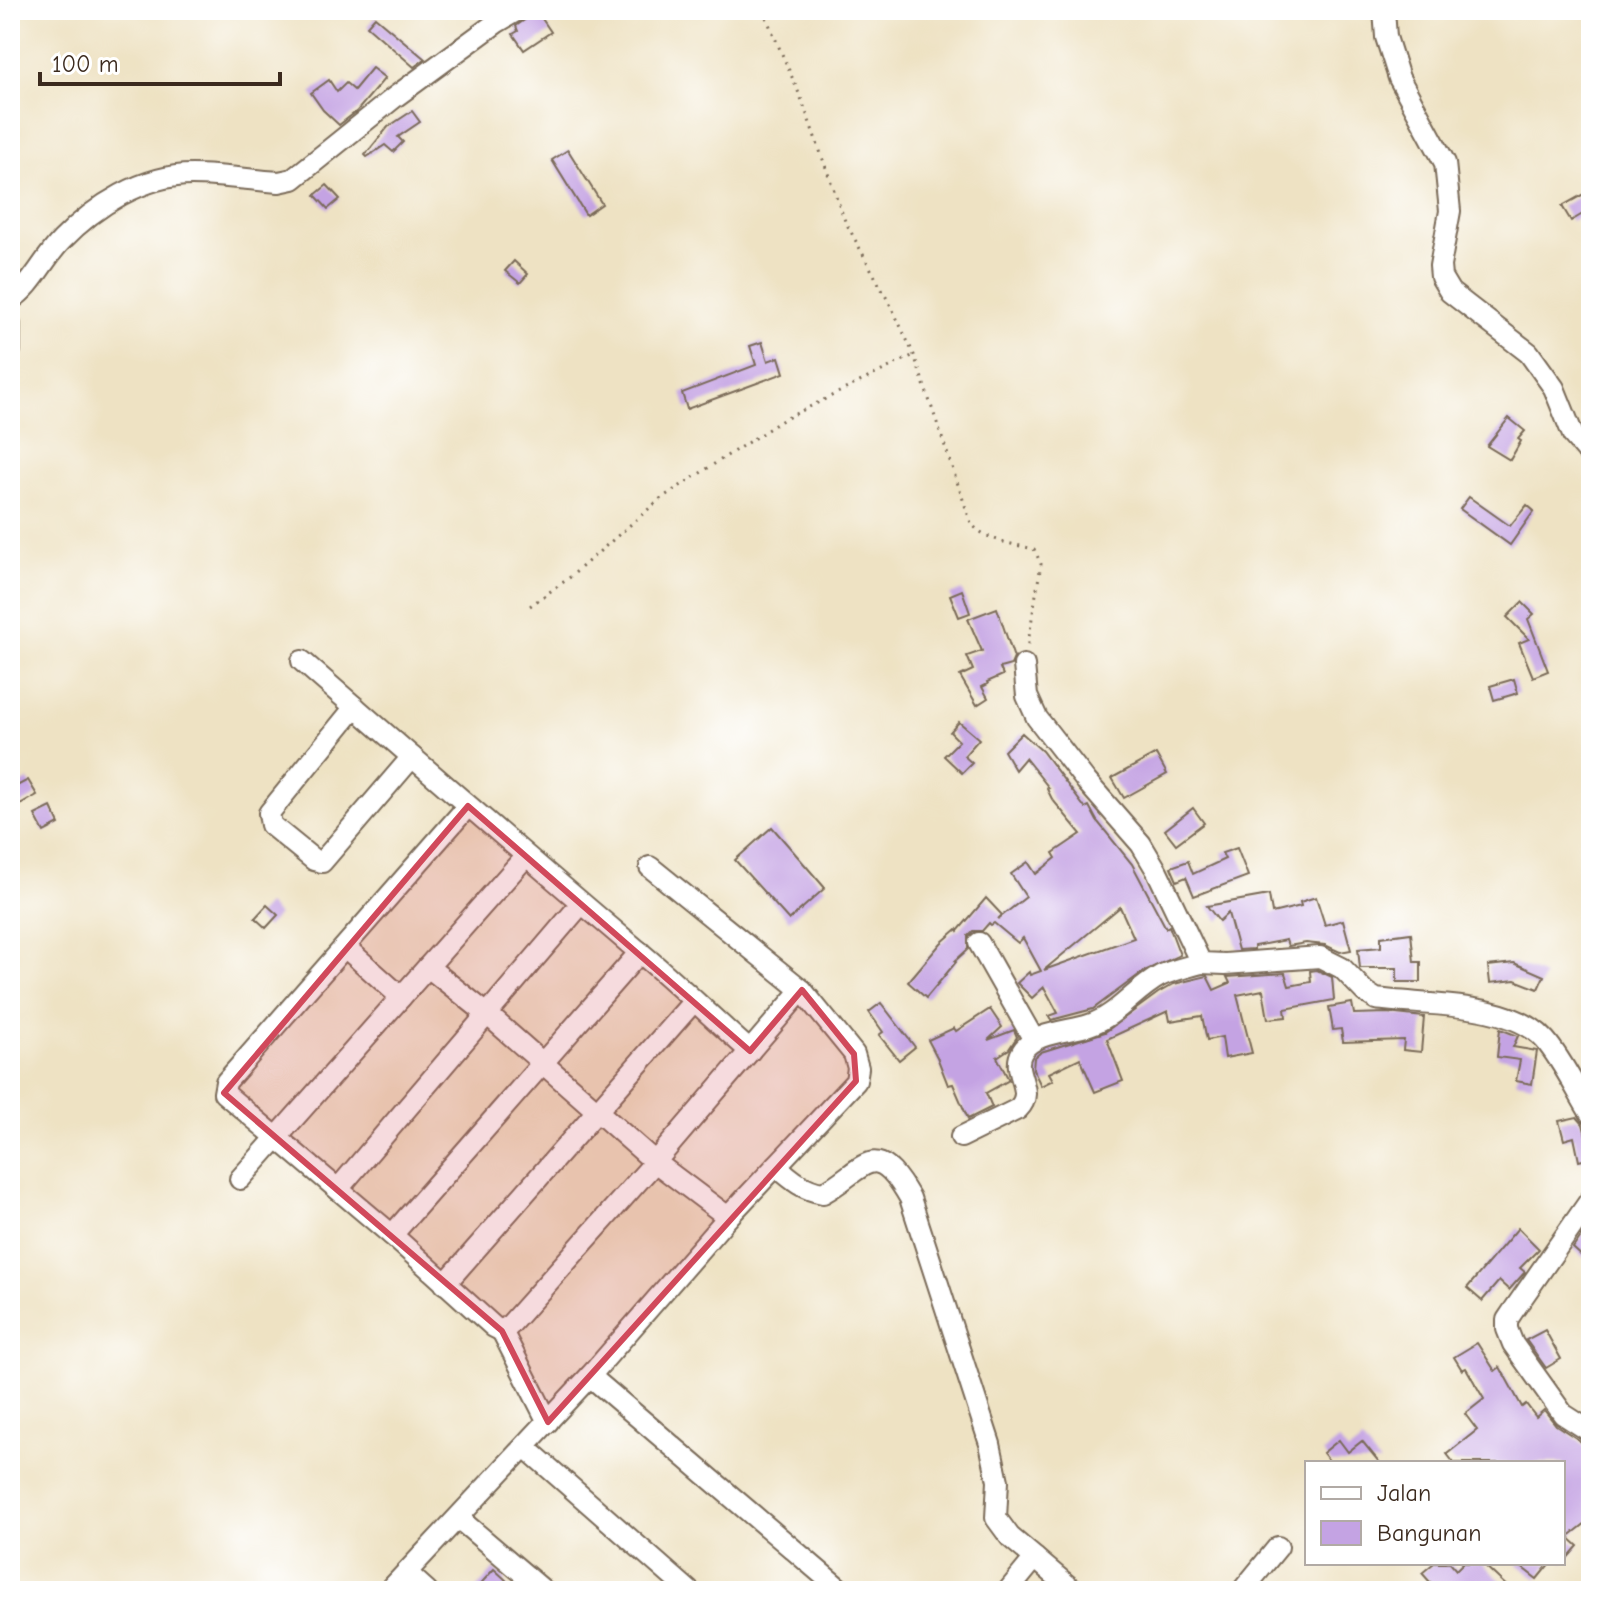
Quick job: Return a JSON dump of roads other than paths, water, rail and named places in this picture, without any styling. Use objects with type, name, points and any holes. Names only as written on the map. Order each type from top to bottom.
[{"type":"street","points":[[10,300],[22,293],[48,254],[98,208],[165,178],[192,175],[279,182],[293,179],[395,97],[518,10]]},
{"type":"street","points":[[1384,10],[1386,37],[1399,78],[1445,163],[1450,211],[1440,266],[1441,277],[1450,292],[1529,353],[1554,388],[1573,435],[1591,456]]},
{"type":"street","points":[[10,325],[10,350]]},
{"type":"street","points":[[302,661],[640,952],[750,1051]]},
{"type":"street","points":[[1024,665],[1027,696],[1037,718],[1141,844],[1201,963]]},
{"type":"street","points":[[355,707],[269,813],[271,825],[314,860],[322,862],[412,757]]},
{"type":"street","points":[[468,806],[224,1087],[224,1093],[502,1331],[548,1422]]},
{"type":"street","points":[[240,1179],[526,856]]},
{"type":"street","points":[[389,1591],[548,1422],[728,1217],[856,1081],[858,1068],[854,1054],[802,990],[650,867]]},
{"type":"street","points":[[338,1189],[581,904]]},
{"type":"street","points":[[979,943],[1034,1040]]},
{"type":"street","points":[[345,947],[401,997]]},
{"type":"street","points":[[392,1235],[640,952]]},
{"type":"street","points":[[961,1137],[1024,1104],[1027,1090],[1018,1066],[1019,1058],[1034,1040],[1099,1021],[1163,974],[1201,963],[1320,957],[1342,968],[1376,999],[1473,1009],[1518,1020],[1547,1042],[1591,1114]]},
{"type":"street","points":[[428,967],[487,1014],[655,1162],[728,1217]]},
{"type":"street","points":[[502,1331],[655,1162],[802,990]]},
{"type":"street","points":[[445,1284],[693,1002]]},
{"type":"street","points":[[776,1166],[812,1192],[823,1193],[864,1163],[873,1161],[890,1170],[901,1183],[910,1198],[990,1444],[998,1481],[996,1518],[1010,1537],[1074,1591]]},
{"type":"street","points":[[1591,1199],[1507,1320],[1513,1344],[1563,1414],[1591,1432]]},
{"type":"street","points":[[590,1376],[836,1589]]},
{"type":"street","points":[[525,1447],[689,1591]]},
{"type":"street","points":[[458,1518],[544,1591]]},
{"type":"street","points":[[1242,1591],[1278,1547]]},
{"type":"street","points":[[1008,1591],[1035,1558]]},
{"type":"street","points":[[407,1573],[427,1591]]}]
